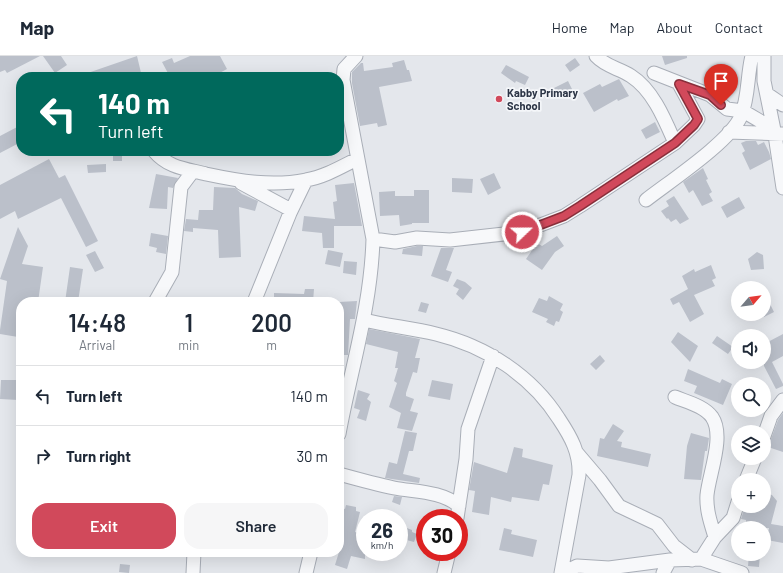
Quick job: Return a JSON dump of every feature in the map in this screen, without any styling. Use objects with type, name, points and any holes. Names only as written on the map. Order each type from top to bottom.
[{"type":"street","points":[[343,72],[344,69],[356,56]]},
{"type":"street","points":[[596,56],[602,62],[631,76],[640,83],[654,100],[675,143]]},
{"type":"street","points":[[764,56],[764,81],[777,131],[783,188]]},
{"type":"street","points":[[749,58],[764,81]]},
{"type":"street","points":[[646,200],[704,156],[736,125],[743,111],[749,58]]},
{"type":"street","points":[[654,73],[710,95],[728,109],[743,111],[777,131]]},
{"type":"street","points":[[373,239],[395,242],[418,238],[450,240],[522,232],[564,216],[675,143],[694,125],[698,119],[679,84]]},
{"type":"street","points":[[344,91],[373,239],[372,263],[364,320],[344,406]]},
{"type":"street","points":[[767,94],[783,105]]},
{"type":"street","points":[[729,132],[777,131]]},
{"type":"street","points":[[160,156],[170,164],[180,168],[238,181],[269,183],[306,180],[322,175],[357,159]]},
{"type":"street","points":[[159,297],[172,272],[181,187],[193,171]]},
{"type":"street","points":[[256,297],[291,210],[306,180]]},
{"type":"street","points":[[238,181],[291,210]]},
{"type":"street","points":[[364,320],[438,334],[493,356],[517,371],[550,405],[569,434],[579,462],[579,475],[562,573]]},
{"type":"street","points":[[458,509],[468,429],[493,356]]},
{"type":"street","points":[[675,397],[704,410],[712,417],[717,428],[707,496],[709,516],[715,537]]},
{"type":"street","points":[[768,425],[771,416],[783,400]]},
{"type":"street","points":[[577,454],[600,480],[619,506],[657,524],[674,546],[697,559],[742,573]]},
{"type":"street","points":[[344,475],[393,488],[442,496],[452,500],[456,509]]},
{"type":"street","points":[[562,573],[577,566],[609,568],[670,560],[697,559],[733,518],[735,513]]},
{"type":"street","points":[[193,573],[194,557]]},
{"type":"street","points":[[306,573],[310,557]]},
{"type":"street","points":[[663,573],[670,560]]},
{"type":"street","points":[[444,573],[447,561]]},
{"type":"street","points":[[638,573],[651,563]]},
{"type":"building","points":[[0,56],[40,56],[7,73],[5,70],[0,72]]},
{"type":"building","points":[[43,56],[61,56],[67,65],[54,72]]},
{"type":"building","points":[[137,56],[141,72],[91,72]]},
{"type":"building","points":[[190,56],[220,56],[227,69],[221,72],[167,72],[162,62],[172,58],[174,63]]},
{"type":"building","points":[[662,56],[687,56],[687,58],[665,65]]},
{"type":"building","points":[[575,58],[580,65],[570,72],[565,65]]},
{"type":"building","points":[[404,60],[412,81],[379,87],[387,125],[378,127],[377,123],[360,126],[352,83],[352,72],[361,63],[363,63],[364,71],[393,67],[392,63]]},
{"type":"building","points":[[506,65],[529,77],[525,85],[516,81],[515,83],[501,73]]},
{"type":"building","points":[[619,79],[629,96],[618,101],[617,99],[594,112],[583,93],[600,84],[602,87]]},
{"type":"building","points":[[568,81],[573,91],[560,98],[554,88]]},
{"type":"building","points":[[655,122],[660,132],[646,139],[641,130]]},
{"type":"building","points":[[16,128],[16,145],[0,153],[0,136]]},
{"type":"building","points":[[746,141],[756,141],[758,145],[764,142],[771,159],[750,170],[742,153],[745,151],[741,143]]},
{"type":"building","points":[[113,156],[122,156],[122,161],[113,161]]},
{"type":"building","points":[[49,159],[59,178],[65,175],[98,241],[86,247],[61,198],[18,219],[15,211],[0,219],[0,185]]},
{"type":"building","points":[[106,164],[106,172],[88,173],[87,165]]},
{"type":"building","points":[[703,168],[708,179],[706,180],[712,192],[709,194],[713,201],[702,206],[693,190],[689,193],[683,182]]},
{"type":"building","points":[[494,173],[501,188],[488,195],[480,179]]},
{"type":"building","points":[[156,174],[178,178],[173,188],[168,187],[167,209],[149,208]]},
{"type":"building","points":[[452,178],[473,179],[472,193],[452,192]]},
{"type":"building","points":[[354,183],[362,226],[334,226],[334,248],[323,248],[322,233],[302,231],[304,216],[335,219],[333,202],[337,201],[335,185]]},
{"type":"building","points":[[214,187],[235,188],[242,194],[258,201],[255,211],[239,207],[241,257],[219,258],[218,230],[193,228],[193,232],[184,231],[186,219],[198,220],[199,210],[213,210]]},
{"type":"building","points":[[414,190],[429,190],[429,223],[412,223],[400,226],[399,215],[380,216],[379,192],[395,191],[395,196],[414,196]]},
{"type":"building","points":[[674,196],[689,219],[680,224],[676,219],[671,222],[661,211],[669,206],[666,201]]},
{"type":"building","points":[[739,197],[745,208],[727,218],[721,207]]},
{"type":"building","points":[[18,227],[28,246],[22,264],[43,267],[39,297],[16,297],[16,337],[0,334],[7,281],[0,279]]},
{"type":"building","points":[[151,233],[168,236],[166,254],[156,252],[157,248],[149,246]]},
{"type":"building","points":[[557,236],[564,246],[555,252],[542,270],[526,259],[537,243],[542,246]]},
{"type":"building","points":[[423,246],[422,256],[402,254],[403,249]]},
{"type":"building","points":[[441,248],[454,248],[446,270],[452,272],[448,282],[431,276]]},
{"type":"building","points":[[328,250],[343,253],[340,267],[325,264]]},
{"type":"building","points":[[95,251],[104,268],[95,272],[86,255]]},
{"type":"building","points":[[757,252],[763,255],[764,269],[751,270],[748,259]]},
{"type":"building","points":[[344,261],[357,262],[356,275],[343,273]]},
{"type":"building","points":[[711,265],[716,278],[712,280],[715,286],[694,295],[704,314],[690,322],[679,302],[673,305],[670,299],[688,289],[682,276],[694,269],[695,272]]},
{"type":"building","points":[[70,267],[83,269],[79,297],[66,297]]},
{"type":"building","points":[[457,279],[465,282],[472,288],[463,300],[456,294],[459,289],[453,286]]},
{"type":"building","points":[[305,289],[314,289],[313,297],[274,297],[274,293],[304,294]]},
{"type":"building","points":[[549,296],[563,304],[560,310],[563,312],[559,322],[556,321],[554,326],[546,322],[548,319],[532,312],[539,298],[547,301]]},
{"type":"building","points":[[357,301],[355,319],[350,319],[348,355],[344,355],[344,302]]},
{"type":"building","points":[[421,302],[429,304],[426,313],[418,311]]},
{"type":"building","points":[[771,306],[774,312],[771,314]]},
{"type":"building","points":[[369,329],[420,339],[415,358],[420,358],[417,373],[413,372],[406,393],[406,396],[414,399],[410,411],[418,413],[412,431],[397,428],[401,413],[389,407],[397,383],[394,381],[398,368],[395,368],[398,352],[366,344]]},
{"type":"building","points":[[678,332],[698,346],[690,362],[671,342]]},
{"type":"building","points":[[783,334],[783,356],[772,362],[783,384],[783,386],[776,389],[766,369],[771,369],[771,340]]},
{"type":"building","points":[[717,336],[731,346],[731,350],[728,354],[712,343]]},
{"type":"building","points":[[600,355],[605,361],[596,370],[590,364]]},
{"type":"building","points":[[688,369],[720,383],[722,379],[731,384],[731,386],[723,405],[694,393],[697,386],[684,381]]},
{"type":"building","points":[[1,380],[16,380],[16,400],[0,399]]},
{"type":"building","points":[[432,380],[453,384],[450,400],[428,396]]},
{"type":"building","points":[[358,390],[370,394],[367,399],[371,402],[366,421],[357,418],[360,410],[354,408]]},
{"type":"building","points":[[783,413],[783,452],[771,448],[771,439],[778,420]]},
{"type":"building","points":[[613,424],[624,431],[617,441],[622,442],[621,447],[651,454],[648,467],[597,456],[600,438],[604,439]]},
{"type":"building","points":[[405,431],[417,433],[413,451],[409,451],[403,474],[420,478],[419,483],[385,478],[389,462],[397,464]]},
{"type":"building","points":[[691,433],[709,438],[707,451],[705,451],[701,480],[684,479],[687,446]]},
{"type":"building","points":[[514,447],[523,449],[522,457],[553,465],[549,485],[543,484],[539,501],[512,497],[511,502],[491,497],[489,515],[472,512],[475,491],[469,490],[474,462],[507,473]]},
{"type":"building","points":[[771,495],[777,501],[771,524],[771,521],[746,521],[741,519],[743,513],[771,513]]},
{"type":"building","points":[[394,496],[402,497],[400,505],[392,502]]},
{"type":"building","points":[[346,505],[356,507],[356,557],[351,556],[347,569],[335,565],[337,557],[344,557],[344,509]]},
{"type":"building","points":[[771,524],[783,526],[783,543],[771,541]]},
{"type":"building","points":[[408,528],[416,534],[414,542],[408,540]]},
{"type":"building","points":[[504,528],[512,530],[511,534],[537,540],[533,557],[499,550]]},
{"type":"building","points":[[748,561],[759,561],[759,567],[748,566]]},
{"type":"building","points":[[120,564],[130,565],[129,573],[119,572]]},
{"type":"place","name":"Kabby Primary School","points":[[499,99]]},
{"type":"route","points":[[522,232],[564,216],[675,143],[694,125],[698,119],[679,84],[710,95],[721,105]]}]
